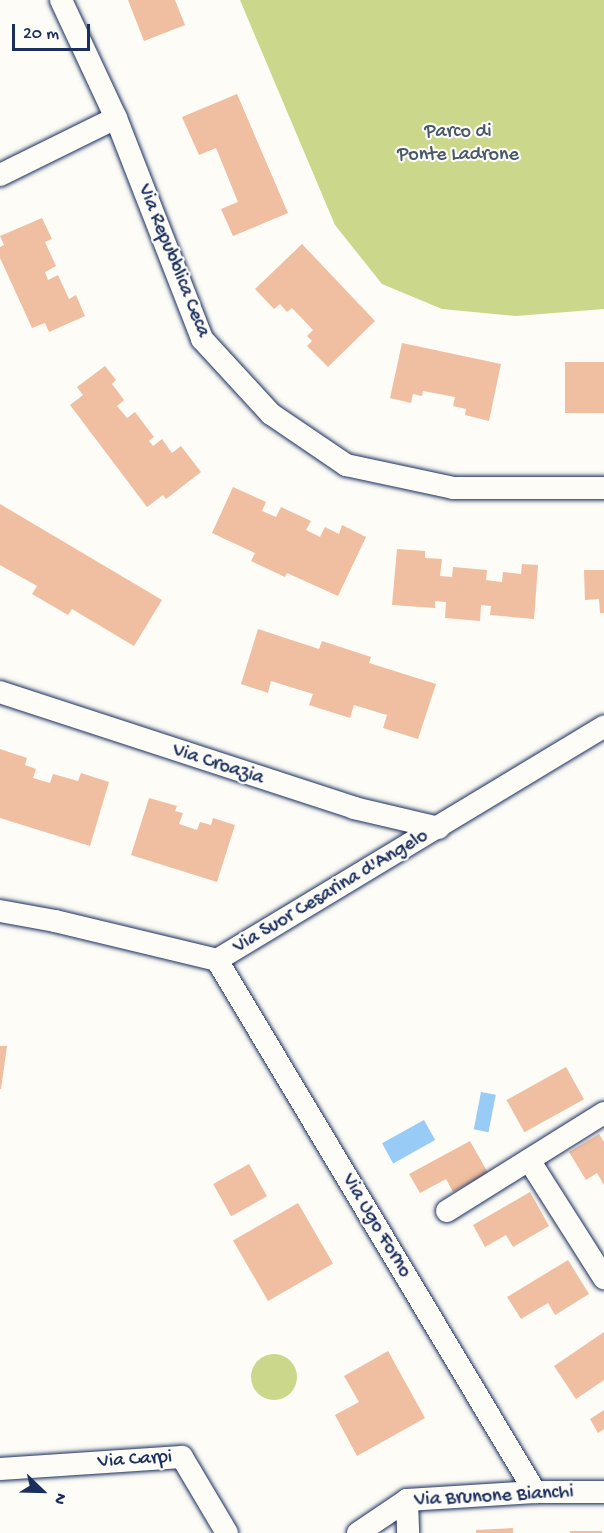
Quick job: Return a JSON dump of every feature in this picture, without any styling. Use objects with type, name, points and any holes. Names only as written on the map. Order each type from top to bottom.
[{"type":"street","name":"Via Repubblica Ceca","points":[[61,0],[116,118],[202,339],[271,414],[346,465],[453,488],[604,488]]},
{"type":"street","points":[[0,175],[116,118]]},
{"type":"street","name":"Via Croazia","points":[[0,692],[354,808],[439,828]]},
{"type":"street","name":"Via Suor Cesarina d'Angelo","points":[[0,911],[55,921],[217,960],[604,727]]},
{"type":"street","name":"Via Ugo Forno","points":[[217,960],[535,1492]]},
{"type":"street","points":[[447,1211],[604,1113]]},
{"type":"street","points":[[529,1160],[604,1278]]},
{"type":"street","name":"Via Carpi","points":[[0,1469],[182,1457],[227,1533]]},
{"type":"street","name":"Via Brunone Bianchi","points":[[358,1533],[407,1500],[535,1492],[604,1492]]},
{"type":"street","points":[[407,1500],[408,1533]]},
{"type":"green space","name":"Parco di Ponte Ladrone","points":[[240,0],[604,0],[604,309],[516,316],[442,309],[382,284],[335,225]]},
{"type":"green space","points":[[274,1354],[290,1361],[297,1377],[290,1393],[274,1400],[258,1393],[251,1377],[258,1361]]},
{"type":"water","points":[[481,1092],[496,1095],[488,1132],[474,1129]]},
{"type":"water","points":[[424,1120],[435,1140],[393,1163],[382,1143]]},
{"type":"building","points":[[128,0],[175,0],[185,25],[144,41]]},
{"type":"building","points":[[237,94],[288,213],[233,236],[221,209],[238,202],[216,148],[199,155],[182,117]]},
{"type":"building","points":[[42,218],[52,239],[45,242],[56,266],[45,272],[48,280],[58,275],[69,299],[76,295],[85,316],[49,332],[45,323],[32,328],[0,258],[0,247],[4,245],[0,236]]},
{"type":"building","points":[[302,244],[375,321],[328,367],[307,346],[312,341],[307,336],[313,330],[292,308],[287,312],[280,304],[274,309],[255,289]]},
{"type":"building","points":[[402,343],[501,364],[489,421],[465,415],[466,409],[453,406],[455,397],[423,391],[422,396],[413,394],[411,403],[390,398]]},
{"type":"building","points":[[565,362],[604,362],[604,413],[565,413]]},
{"type":"building","points":[[105,366],[116,380],[112,384],[124,400],[117,406],[127,418],[135,412],[154,437],[149,441],[153,446],[162,439],[172,453],[181,446],[201,472],[166,499],[163,495],[147,507],[70,405],[83,395],[77,387]]},
{"type":"building","points":[[233,487],[266,502],[262,511],[276,517],[281,507],[311,521],[306,530],[320,537],[325,527],[339,534],[342,525],[366,537],[338,596],[287,573],[285,577],[251,561],[255,553],[212,533]]},
{"type":"building","points":[[0,504],[162,600],[134,646],[72,609],[68,615],[32,594],[37,586],[0,565]]},
{"type":"building","points":[[397,549],[425,551],[425,558],[442,559],[440,576],[452,577],[453,567],[487,570],[486,580],[502,582],[503,572],[521,574],[522,564],[538,565],[534,619],[490,615],[491,606],[481,605],[480,621],[445,618],[446,602],[435,601],[435,608],[392,605]]},
{"type":"building","points":[[584,570],[604,570],[604,613],[600,613],[599,599],[585,600]]},
{"type":"building","points":[[258,629],[319,649],[322,641],[371,657],[369,663],[436,684],[418,739],[383,728],[387,715],[354,705],[350,718],[309,705],[313,694],[271,681],[268,693],[241,684]]},
{"type":"building","points":[[0,749],[27,758],[25,765],[36,769],[33,778],[50,783],[53,774],[78,781],[81,773],[109,782],[90,846],[0,818]]},
{"type":"building","points":[[149,798],[177,806],[175,811],[183,813],[179,824],[197,830],[200,822],[211,825],[213,818],[235,825],[217,882],[131,855]]},
{"type":"building","points":[[0,1046],[7,1046],[1,1089],[0,1089]]},
{"type":"building","points":[[566,1067],[584,1099],[524,1132],[507,1100]]},
{"type":"building","points":[[599,1134],[604,1142],[604,1185],[597,1173],[586,1180],[569,1152]]},
{"type":"building","points":[[470,1141],[488,1173],[453,1192],[446,1179],[420,1193],[409,1174]]},
{"type":"building","points":[[249,1164],[267,1196],[231,1216],[213,1184]]},
{"type":"building","points":[[530,1192],[549,1226],[513,1247],[506,1235],[485,1247],[473,1225]]},
{"type":"building","points":[[298,1203],[333,1264],[268,1301],[233,1240]]},
{"type":"building","points":[[568,1260],[589,1294],[555,1315],[548,1303],[521,1319],[507,1297]]},
{"type":"building","points":[[604,1332],[604,1380],[576,1399],[554,1366]]},
{"type":"building","points":[[388,1351],[425,1418],[357,1456],[335,1415],[359,1402],[344,1376]]},
{"type":"building","points":[[604,1410],[604,1429],[598,1433],[590,1419]]},
{"type":"building","points":[[513,1528],[513,1533],[476,1533],[476,1530]]},
{"type":"building","points":[[570,1531],[602,1531],[602,1533],[570,1533]]}]
